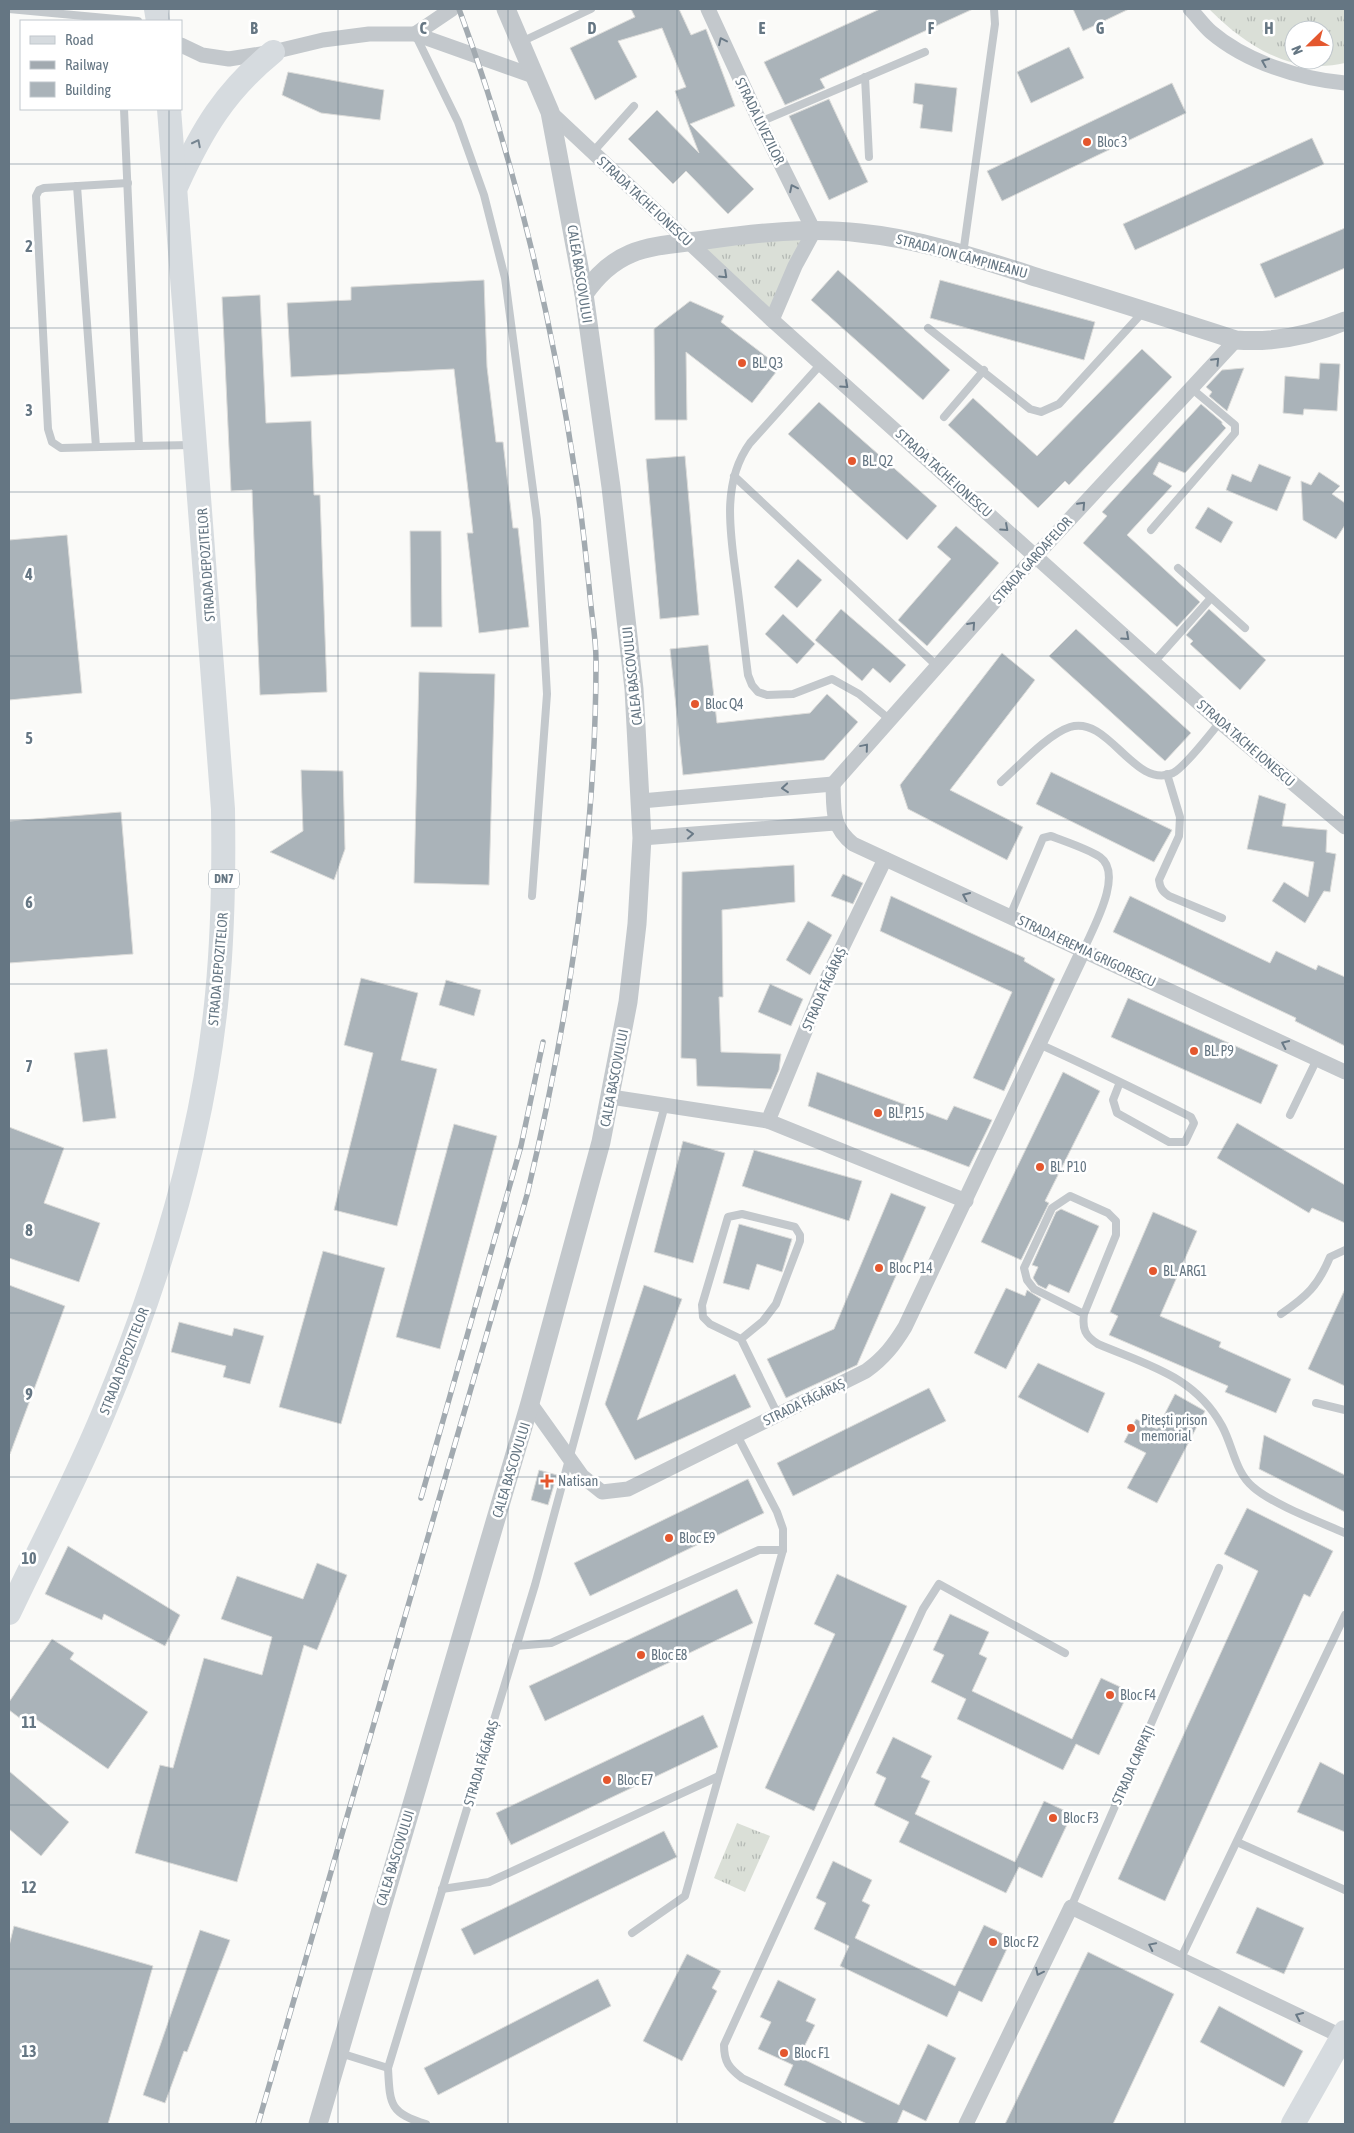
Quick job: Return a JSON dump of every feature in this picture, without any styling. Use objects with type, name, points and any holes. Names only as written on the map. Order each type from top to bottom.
[{"type":"main road","points":[[176,187],[198,139],[214,113],[234,87],[273,52]]},
{"type":"main road","name":"STRADA DEPOZITELOR","points":[[9,1613],[102,1416],[146,1302],[178,1202],[201,1102],[210,1051],[223,923],[223,809],[197,445],[169,110]]},
{"type":"main road","points":[[1293,2124],[1344,2034]]},
{"type":"street","points":[[415,34],[452,9]]},
{"type":"street","name":"CALEA BASCOVULUI","points":[[318,2124],[530,1404],[601,1142],[628,1002],[637,924],[642,838],[634,688],[584,294],[550,112],[506,9]]},
{"type":"street","name":"STRADA LIVEZILOR","points":[[708,9],[760,122],[814,232]]},
{"type":"street","points":[[1190,9],[1210,32],[1240,51],[1282,70],[1323,81],[1345,84]]},
{"type":"street","points":[[182,45],[202,55],[228,59],[273,52],[323,40],[369,34],[415,34],[536,77]]},
{"type":"street","name":"STRADA TACHE IONESCU","points":[[550,112],[772,320],[1220,722],[1345,827]]},
{"type":"street","points":[[772,320],[795,266],[814,232]]},
{"type":"street","name":"STRADA ION CÂMPINEANU","points":[[584,294],[606,266],[636,250],[739,236],[858,232],[895,237],[962,254],[1236,340],[1257,342],[1300,337],[1345,322]]},
{"type":"street","name":"STRADA GAROAFELOR","points":[[833,784],[936,665],[1236,340]]},
{"type":"street","points":[[641,801],[833,784],[835,823],[642,838]]},
{"type":"street","name":"STRADA EREMIA GRIGORESCU","points":[[835,823],[844,836],[853,844],[1084,949],[1345,1072]]},
{"type":"street","name":"STRADA FĂGĂRAȘ","points":[[768,1121],[825,983],[885,859]]},
{"type":"street","name":"STRADA FĂGĂRAȘ","points":[[530,1404],[582,1476],[602,1492],[628,1489],[866,1371],[892,1350],[906,1326],[966,1201],[1084,949]]},
{"type":"street","points":[[611,1097],[768,1121],[966,1201]]},
{"type":"street","points":[[1071,1907],[1180,1960],[1344,2034]]},
{"type":"street","name":"STRADA CARPAȚI","points":[[966,2124],[1071,1907]]},
{"type":"lane","points":[[521,42],[591,9]]},
{"type":"lane","points":[[962,254],[995,24],[994,9]]},
{"type":"lane","points":[[9,10],[118,20]]},
{"type":"lane","points":[[415,34],[458,122],[484,195],[505,278],[537,520],[547,694],[532,896]]},
{"type":"lane","points":[[760,122],[925,52]]},
{"type":"lane","points":[[865,77],[869,157]]},
{"type":"lane","points":[[592,153],[634,106]]},
{"type":"lane","points":[[124,110],[139,446]]},
{"type":"lane","points":[[128,183],[44,188],[39,190],[36,196],[48,429],[52,442],[56,446],[197,445]]},
{"type":"lane","points":[[77,186],[96,447]]},
{"type":"lane","points":[[928,328],[984,370],[1030,409],[1041,412],[1059,404],[1144,311]]},
{"type":"lane","points":[[821,364],[739,457],[734,476],[730,503],[731,537],[748,675],[752,685],[758,692],[767,695],[793,694],[832,679],[859,694],[889,719]]},
{"type":"lane","points":[[944,417],[984,370]]},
{"type":"lane","points":[[1150,530],[1235,433],[1235,425],[1190,388]]},
{"type":"lane","points":[[734,476],[936,665]]},
{"type":"lane","points":[[1178,568],[1245,628]]},
{"type":"lane","points":[[1154,662],[1211,598]]},
{"type":"lane","points":[[1001,782],[1054,736],[1070,727],[1082,725],[1097,730],[1130,760],[1148,771],[1173,773],[1182,766],[1220,722]]},
{"type":"lane","points":[[1167,774],[1180,818],[1178,836],[1159,880],[1162,892],[1222,918]]},
{"type":"lane","points":[[1010,916],[1043,838],[1051,836],[1101,858],[1109,868],[1110,884],[1084,949]]},
{"type":"lane","points":[[1039,1044],[1120,1082],[1191,1117],[1194,1123],[1185,1142],[1169,1142],[1118,1113],[1113,1100],[1120,1082]]},
{"type":"lane","points":[[1290,1115],[1317,1059]]},
{"type":"lane","name":"STRADA FĂGĂRAȘ","points":[[426,2124],[405,2118],[396,2110],[390,2095],[388,2068],[516,1646],[570,1458],[665,1105]]},
{"type":"lane","points":[[1084,1314],[1034,1289],[1027,1280],[1024,1268],[1052,1208],[1070,1196],[1108,1213],[1116,1221],[1116,1235],[1084,1314],[1082,1326],[1087,1337],[1098,1344],[1179,1378],[1212,1409],[1223,1427],[1243,1476],[1253,1488],[1288,1507],[1345,1533]]},
{"type":"lane","points":[[741,1339],[763,1320],[776,1304],[800,1241],[800,1235],[795,1227],[742,1214],[728,1217],[702,1305],[703,1317],[710,1324],[741,1339],[778,1414]]},
{"type":"lane","points":[[1281,1314],[1310,1293],[1323,1275],[1330,1257],[1345,1250]]},
{"type":"lane","points":[[1316,1403],[1345,1410]]},
{"type":"lane","points":[[632,1933],[684,1896],[783,1550],[783,1529],[777,1512],[737,1435]]},
{"type":"lane","points":[[516,1646],[551,1643],[759,1550],[783,1550]]},
{"type":"lane","name":"STRADA CARPAȚI","points":[[1071,1907],[1219,1568]]},
{"type":"lane","points":[[838,2124],[742,2078],[729,2068],[724,2058],[724,2045],[923,1609],[939,1584],[1064,1653]]},
{"type":"lane","points":[[1180,1960],[1345,1616]]},
{"type":"lane","points":[[442,1889],[489,1882],[717,1777]]},
{"type":"lane","points":[[1237,1842],[1345,1890]]},
{"type":"lane","points":[[338,2052],[388,2068]]},
{"type":"green space","points":[[1209,9],[1345,9],[1345,63],[1334,65],[1334,20],[1284,20],[1284,59],[1270,54],[1238,34]]},
{"type":"green space","points":[[814,231],[772,320],[689,242]]},
{"type":"green space","points":[[737,1823],[770,1836],[745,1892],[714,1878]]},
{"type":"building","points":[[631,9],[679,9],[691,35],[706,29],[735,106],[690,124],[754,189],[728,214],[686,171],[673,184],[628,139],[657,110],[699,153],[675,91],[686,87],[662,28],[618,41],[637,77],[595,100],[570,48],[635,17]]},
{"type":"building","points":[[880,9],[973,9],[820,79],[825,88],[785,105],[764,62]]},
{"type":"building","points":[[1073,9],[1129,9],[1083,31]]},
{"type":"building","points":[[1069,47],[1084,78],[1031,103],[1017,72]]},
{"type":"building","points":[[288,72],[384,90],[380,120],[321,113],[282,95]]},
{"type":"building","points":[[915,83],[957,88],[952,132],[920,128],[923,105],[913,103]]},
{"type":"building","name":"Bloc 3","points":[[1172,83],[1186,113],[1002,201],[987,171]]},
{"type":"building","points":[[829,99],[868,182],[829,200],[789,116]]},
{"type":"building","points":[[1312,138],[1324,164],[1135,250],[1123,224]]},
{"type":"building","points":[[1345,228],[1345,268],[1275,298],[1260,264]]},
{"type":"building","points":[[838,270],[950,370],[923,400],[811,300]]},
{"type":"building","points":[[484,280],[487,367],[496,442],[503,442],[513,528],[518,528],[529,627],[479,633],[467,533],[473,533],[454,369],[291,377],[287,303],[351,300],[351,287]]},
{"type":"building","points":[[940,280],[1095,322],[1084,360],[930,318]]},
{"type":"building","points":[[260,295],[266,423],[311,421],[314,495],[320,495],[327,692],[260,695],[252,490],[231,491],[222,297]]},
{"type":"building","name":"BL. Q3","points":[[690,301],[724,316],[721,322],[780,367],[752,403],[686,352],[687,420],[655,420],[654,329]]},
{"type":"building","points":[[1142,349],[1172,377],[1069,485],[1065,481],[1038,508],[948,425],[973,398],[1037,456]]},
{"type":"building","points":[[1320,363],[1340,364],[1337,411],[1304,409],[1303,415],[1283,413],[1285,376],[1319,379]]},
{"type":"building","points":[[1244,368],[1227,411],[1209,396],[1212,392],[1206,387],[1222,370]]},
{"type":"building","name":"BL. Q2","points":[[819,402],[937,506],[907,540],[788,434]]},
{"type":"building","points":[[1201,404],[1222,422],[1226,428],[1185,473],[1159,462],[1153,474],[1172,486],[1127,535],[1200,602],[1177,627],[1083,543],[1107,516],[1102,512]]},
{"type":"building","points":[[685,456],[699,615],[660,619],[646,459]]},
{"type":"building","points":[[1259,464],[1291,477],[1277,511],[1226,490],[1232,474],[1251,482]]},
{"type":"building","points":[[1319,472],[1340,486],[1332,494],[1345,503],[1345,525],[1336,539],[1303,520],[1301,481],[1311,485]]},
{"type":"building","points":[[1208,507],[1233,522],[1221,543],[1195,528]]},
{"type":"building","points":[[956,526],[999,563],[927,646],[898,620],[951,559],[937,547]]},
{"type":"building","points":[[410,531],[441,531],[442,627],[411,627]]},
{"type":"building","points":[[67,535],[82,693],[9,700],[9,540]]},
{"type":"building","points":[[798,559],[822,580],[797,608],[774,587]]},
{"type":"building","points":[[841,609],[906,665],[890,683],[873,668],[862,681],[815,640]]},
{"type":"building","points":[[1209,609],[1266,660],[1240,690],[1190,644],[1193,641],[1186,635]]},
{"type":"building","points":[[783,614],[815,644],[797,664],[765,634]]},
{"type":"building","points":[[1076,629],[1191,733],[1165,761],[1049,656]]},
{"type":"building","name":"Bloc Q4","points":[[708,645],[717,723],[810,713],[827,694],[858,722],[824,760],[683,775],[670,649]]},
{"type":"building","points":[[1002,653],[1035,680],[950,790],[1023,827],[1007,860],[908,809],[900,785]]},
{"type":"building","points":[[419,672],[495,674],[489,885],[414,883]]},
{"type":"building","points":[[301,770],[343,771],[345,849],[334,880],[270,852],[303,831]]},
{"type":"building","points":[[1051,772],[1172,830],[1154,862],[1036,804]]},
{"type":"building","points":[[1259,795],[1286,804],[1282,826],[1327,830],[1326,852],[1336,854],[1330,892],[1324,891],[1305,923],[1272,901],[1284,882],[1308,897],[1314,862],[1247,849]]},
{"type":"building","points":[[121,812],[133,954],[9,963],[9,821]]},
{"type":"building","points":[[794,865],[795,902],[722,910],[723,997],[719,997],[721,1052],[781,1054],[779,1070],[771,1089],[697,1086],[696,1059],[681,1058],[682,872]]},
{"type":"building","points":[[843,874],[863,883],[853,904],[831,896]]},
{"type":"building","points":[[891,896],[1025,958],[1024,961],[1055,979],[1004,1091],[973,1078],[1012,992],[880,931]]},
{"type":"building","points":[[1130,896],[1270,963],[1276,951],[1316,970],[1318,965],[1345,977],[1345,1046],[1295,1021],[1296,1018],[1113,932]]},
{"type":"building","points":[[808,921],[832,935],[810,975],[786,960]]},
{"type":"building","points":[[361,978],[418,993],[401,1060],[437,1069],[397,1226],[334,1210],[373,1053],[344,1045]]},
{"type":"building","points":[[446,980],[481,990],[474,1016],[439,1005]]},
{"type":"building","points":[[770,984],[803,999],[791,1026],[758,1012]]},
{"type":"building","name":"BL. P9","points":[[1128,998],[1278,1065],[1261,1104],[1111,1037]]},
{"type":"building","points":[[107,1049],[116,1118],[83,1122],[74,1053]]},
{"type":"building","name":"BL. P15","points":[[817,1072],[947,1120],[954,1106],[992,1120],[969,1167],[808,1106]]},
{"type":"building","name":"BL. P10","points":[[1063,1072],[1100,1091],[1045,1201],[1049,1203],[1021,1260],[981,1242]]},
{"type":"building","points":[[1237,1123],[1345,1185],[1345,1223],[1312,1208],[1309,1213],[1217,1158]]},
{"type":"building","points":[[454,1124],[497,1136],[440,1349],[396,1337]]},
{"type":"building","points":[[9,1127],[64,1148],[44,1203],[100,1223],[79,1282],[9,1258]]},
{"type":"building","points":[[683,1141],[725,1153],[693,1263],[654,1252]]},
{"type":"building","points":[[754,1150],[862,1181],[849,1221],[742,1186]]},
{"type":"building","name":"Bloc P14","points":[[891,1193],[926,1207],[857,1365],[786,1398],[767,1359],[834,1329]]},
{"type":"building","points":[[1061,1209],[1099,1226],[1069,1293],[1049,1284],[1046,1289],[1038,1285],[1033,1278],[1038,1267],[1032,1265],[1056,1212]]},
{"type":"building","name":"BL. ARG1","points":[[1153,1212],[1197,1231],[1160,1316],[1221,1342],[1219,1347],[1291,1379],[1276,1413],[1225,1392],[1228,1386],[1109,1335],[1118,1316],[1110,1312]]},
{"type":"building","points":[[739,1224],[792,1239],[782,1272],[757,1264],[749,1290],[723,1283]]},
{"type":"building","points":[[323,1251],[385,1268],[341,1424],[279,1407]]},
{"type":"building","points":[[9,1285],[65,1306],[10,1454],[9,1454]]},
{"type":"building","points":[[644,1285],[682,1299],[637,1420],[735,1374],[751,1407],[635,1460],[605,1404]]},
{"type":"building","points":[[1006,1288],[1025,1296],[1027,1290],[1041,1299],[1006,1369],[974,1353]]},
{"type":"building","points":[[1345,1289],[1345,1386],[1308,1369]]},
{"type":"building","points":[[179,1322],[232,1336],[234,1328],[264,1336],[250,1384],[223,1377],[226,1366],[171,1352]]},
{"type":"building","points":[[1038,1363],[1105,1393],[1088,1433],[1018,1397]]},
{"type":"building","points":[[929,1388],[946,1421],[793,1496],[777,1463]]},
{"type":"building","points":[[1175,1394],[1205,1411],[1157,1503],[1127,1488],[1146,1453],[1124,1442],[1136,1419],[1157,1429]]},
{"type":"building","points":[[1264,1435],[1345,1475],[1345,1512],[1259,1469]]},
{"type":"building","points":[[539,1470],[557,1475],[548,1505],[531,1500]]},
{"type":"building","name":"Bloc E9","points":[[748,1479],[764,1513],[590,1596],[574,1563]]},
{"type":"building","points":[[1247,1508],[1333,1551],[1310,1597],[1304,1594],[1165,1901],[1118,1879],[1258,1571],[1224,1554]]},
{"type":"building","points":[[68,1546],[180,1615],[165,1646],[104,1614],[102,1620],[45,1594]]},
{"type":"building","points":[[317,1563],[347,1575],[317,1650],[304,1645],[237,1882],[135,1853],[160,1765],[173,1768],[204,1658],[262,1675],[272,1637],[221,1619],[237,1576],[303,1599]]},
{"type":"building","points":[[837,1574],[907,1606],[814,1811],[765,1788],[835,1634],[814,1624]]},
{"type":"building","name":"Bloc E8","points":[[737,1589],[753,1623],[545,1721],[529,1686]]},
{"type":"building","name":"Bloc F4","points":[[950,1614],[989,1632],[979,1654],[987,1658],[972,1691],[1072,1739],[1101,1678],[1129,1691],[1099,1755],[1076,1744],[1063,1770],[957,1719],[966,1699],[931,1682],[944,1655],[933,1650]]},
{"type":"building","points":[[52,1639],[74,1653],[70,1659],[148,1712],[108,1769],[30,1715],[25,1722],[9,1710],[9,1702]]},
{"type":"building","name":"Bloc E7","points":[[703,1715],[718,1747],[511,1845],[496,1813]]},
{"type":"building","name":"Bloc F3","points":[[893,1737],[932,1756],[921,1777],[930,1781],[915,1814],[1015,1862],[1044,1801],[1072,1814],[1042,1878],[1019,1867],[1006,1893],[899,1842],[909,1822],[874,1805],[886,1778],[876,1773]]},
{"type":"building","points":[[1320,1762],[1345,1775],[1345,1832],[1297,1812]]},
{"type":"building","points":[[9,1771],[69,1822],[41,1856],[9,1829]]},
{"type":"building","points":[[664,1831],[677,1857],[474,1955],[461,1929]]},
{"type":"building","name":"Bloc F2","points":[[833,1861],[872,1880],[862,1901],[870,1905],[855,1938],[955,1986],[984,1925],[1012,1938],[982,2002],[959,1991],[947,2017],[840,1966],[849,1946],[814,1929],[826,1903],[816,1898]]},
{"type":"building","points":[[1257,1907],[1304,1928],[1284,1974],[1236,1953]]},
{"type":"building","points":[[14,1926],[153,1966],[108,2124],[9,2124],[9,1946]]},
{"type":"building","points":[[200,1930],[230,1940],[187,2052],[184,2051],[165,2103],[143,2095]]},
{"type":"building","points":[[1088,1952],[1174,1994],[1113,2124],[1005,2124]]},
{"type":"building","points":[[687,1954],[721,1971],[712,1988],[717,1991],[682,2061],[643,2041]]},
{"type":"building","points":[[598,1979],[611,2006],[438,2095],[424,2068]]},
{"type":"building","name":"Bloc F1","points":[[778,1980],[816,1999],[806,2021],[815,2025],[799,2057],[899,2105],[928,2044],[956,2058],[926,2121],[903,2110],[897,2124],[867,2124],[784,2085],[793,2065],[758,2049],[771,2022],[760,2017]]},
{"type":"building","points":[[1219,2006],[1303,2051],[1284,2087],[1200,2042]]},
{"type":"railway","points":[[258,2124],[527,1195],[556,1063],[577,929],[585,862],[595,728],[596,653],[577,485],[556,364],[530,244],[498,126],[459,9]]},
{"type":"railway","points":[[421,1498],[521,1146],[543,1042]]},
{"type":"place","name":"Bloc 3","points":[[1087,142]]},
{"type":"place","name":"BL. Q3","points":[[742,363]]},
{"type":"place","name":"BL. Q2","points":[[852,461]]},
{"type":"place","name":"Bloc Q4","points":[[695,704]]},
{"type":"place","name":"BL. P9","points":[[1194,1051]]},
{"type":"place","name":"BL. P15","points":[[878,1113]]},
{"type":"place","name":"BL. P10","points":[[1040,1167]]},
{"type":"place","name":"Bloc P14","points":[[879,1268]]},
{"type":"place","name":"BL. ARG1","points":[[1153,1271]]},
{"type":"place","name":"Pitești prison memorial","points":[[1131,1428]]},
{"type":"place","name":"Natisan","points":[[547,1481]]},
{"type":"place","name":"Bloc E9","points":[[669,1538]]},
{"type":"place","name":"Bloc E8","points":[[641,1655]]},
{"type":"place","name":"Bloc F4","points":[[1110,1695]]},
{"type":"place","name":"Bloc E7","points":[[607,1780]]},
{"type":"place","name":"Bloc F3","points":[[1053,1818]]},
{"type":"place","name":"Bloc F2","points":[[993,1942]]},
{"type":"place","name":"Bloc F1","points":[[784,2053]]}]
